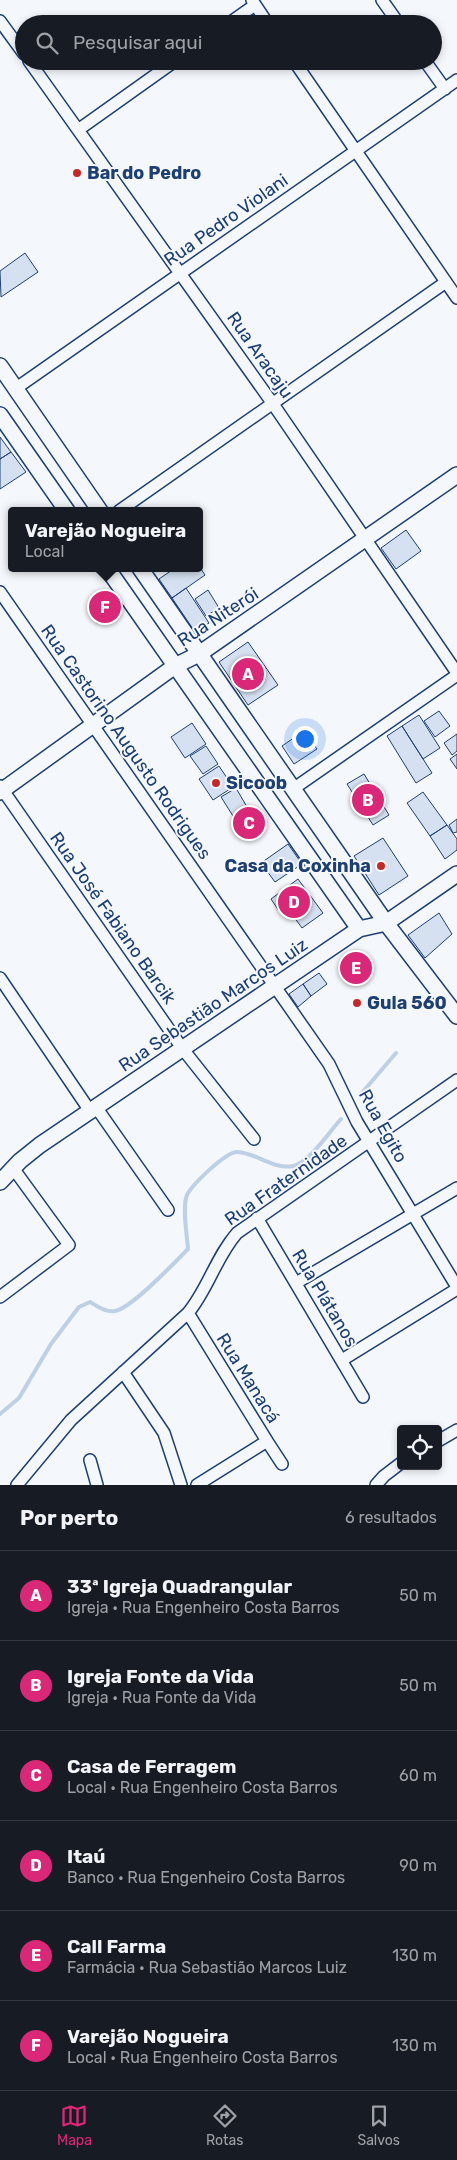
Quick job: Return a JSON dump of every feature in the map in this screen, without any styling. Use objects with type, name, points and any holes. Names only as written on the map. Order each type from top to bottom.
[{"type":"street","points":[[382,0],[393,15]]},
{"type":"street","points":[[238,15],[253,2],[262,15]]},
{"type":"street","points":[[0,21],[15,42]]},
{"type":"street","name":"Rua Aracaju","points":[[35,70],[273,404],[457,674]]},
{"type":"street","points":[[78,130],[162,70]]},
{"type":"street","points":[[300,70],[457,298]]},
{"type":"street","points":[[431,70],[444,89]]},
{"type":"street","name":"Rua Pedro Violani","points":[[15,388],[457,80]]},
{"type":"street","points":[[125,507],[446,282]]},
{"type":"street","points":[[0,366],[97,507]]},
{"type":"street","points":[[0,415],[64,507]]},
{"type":"street","name":"Rua Niterói","points":[[1,789],[175,666],[199,654],[365,538],[455,479]]},
{"type":"street","points":[[110,572],[358,929]]},
{"type":"street","points":[[143,572],[386,923],[457,1016]]},
{"type":"street","name":"Rua Castorino Augusto Rodrigues","points":[[0,592],[274,986]]},
{"type":"street","points":[[293,789],[457,674]]},
{"type":"street","name":"Rua José Fabiano Barcik","points":[[1,789],[182,1048],[254,1139]]},
{"type":"street","name":"Rua Sebastião Marcos Luiz","points":[[5,1173],[30,1152],[358,929],[386,923],[457,874]]},
{"type":"street","points":[[0,978],[93,1109],[168,1210]]},
{"type":"street","name":"Rua Egito","points":[[274,986],[335,1073],[353,1113],[457,1288]]},
{"type":"street","name":"Rua Fraternidade","points":[[17,1485],[59,1432],[188,1313],[198,1299],[230,1241],[257,1218],[370,1142],[457,1080]]},
{"type":"street","points":[[0,1297],[69,1245],[5,1173]]},
{"type":"street","points":[[296,1283],[457,1188]]},
{"type":"street","name":"Rua Plátanos","points":[[257,1218],[363,1397]]},
{"type":"street","points":[[342,1360],[457,1288]]},
{"type":"street","name":"Rua Manacá","points":[[188,1313],[267,1441],[197,1485]]},
{"type":"street","points":[[123,1372],[164,1433],[181,1485]]},
{"type":"street","points":[[442,1439],[457,1430]]},
{"type":"street","points":[[267,1441],[282,1464]]},
{"type":"street","points":[[90,1460],[97,1485]]},
{"type":"street","points":[[376,1485],[384,1476],[397,1467]]},
{"type":"building","points":[[25,253],[38,272],[1,297],[0,271]]},
{"type":"building","points":[[0,437],[11,452],[0,459]]},
{"type":"building","points":[[11,452],[26,472],[0,489],[0,459]]},
{"type":"building","points":[[406,530],[421,551],[396,569],[381,548]]},
{"type":"building","points":[[169,572],[203,572],[205,575],[172,598],[159,579]]},
{"type":"building","points":[[186,588],[209,623],[195,632],[172,598]]},
{"type":"building","points":[[208,590],[219,608],[206,616],[195,599]]},
{"type":"building","points":[[108,602],[118,617],[108,624],[105,621],[97,623],[90,613]]},
{"type":"building","points":[[248,642],[278,685],[248,705],[219,662]]},
{"type":"building","points":[[439,711],[450,726],[435,737],[424,721]]},
{"type":"building","points":[[419,715],[440,748],[423,759],[402,726]]},
{"type":"building","points":[[192,723],[206,744],[185,758],[171,737]]},
{"type":"building","points":[[402,726],[432,773],[416,783],[387,736]]},
{"type":"building","points":[[304,731],[317,749],[294,764],[282,746]]},
{"type":"building","points":[[457,734],[457,751],[452,755],[444,743]]},
{"type":"building","points":[[206,746],[218,764],[203,774],[190,756]]},
{"type":"building","points":[[457,754],[457,769],[450,759]]},
{"type":"building","name":"Sicoob","points":[[219,766],[233,787],[213,800],[199,779]]},
{"type":"building","points":[[364,774],[389,815],[373,825],[347,784]]},
{"type":"building","points":[[236,788],[247,807],[233,816],[221,797]]},
{"type":"building","points":[[423,792],[447,825],[430,836],[407,803]]},
{"type":"building","points":[[252,807],[265,826],[247,839],[233,820]]},
{"type":"building","points":[[457,819],[457,832],[453,833],[449,825]]},
{"type":"building","points":[[447,825],[457,839],[457,850],[445,859],[430,836]]},
{"type":"building","name":"Casa da Coxinha","points":[[383,838],[408,876],[379,895],[354,856]]},
{"type":"building","points":[[288,844],[302,864],[275,882],[261,863]]},
{"type":"building","points":[[298,879],[323,913],[302,928],[286,906],[279,911],[271,899]]},
{"type":"building","points":[[439,913],[452,934],[425,958],[408,935]]},
{"type":"building","points":[[358,954],[371,972],[356,984],[340,965]]},
{"type":"building","points":[[319,973],[327,984],[311,996],[303,984]]},
{"type":"building","points":[[303,984],[311,996],[298,1007],[289,994]]},
{"type":"waterway","points":[[361,1094],[396,1053]]},
{"type":"waterway","points":[[0,1414],[19,1398],[51,1344],[79,1307],[90,1302],[108,1311],[122,1308],[153,1284],[188,1249],[185,1214],[187,1195],[210,1169],[226,1157],[238,1152],[252,1155],[279,1166],[286,1167],[299,1164],[319,1146],[341,1119]]},
{"type":"place","name":"Bar do Pedro","points":[[77,173]]},
{"type":"place","name":"Varejão Nogueira","points":[[105,607]]},
{"type":"place","name":"33ª Igreja Quadrangular","points":[[248,674]]},
{"type":"place","name":"Sicoob","points":[[216,783]]},
{"type":"place","name":"Igreja Fonte da Vida","points":[[368,800]]},
{"type":"place","name":"Casa de Ferragem","points":[[249,823]]},
{"type":"place","name":"Casa da Coxinha","points":[[381,866]]},
{"type":"place","name":"Itaú","points":[[294,902]]},
{"type":"place","name":"Call Farma","points":[[356,968]]},
{"type":"place","name":"Gula 560","points":[[357,1003]]}]
